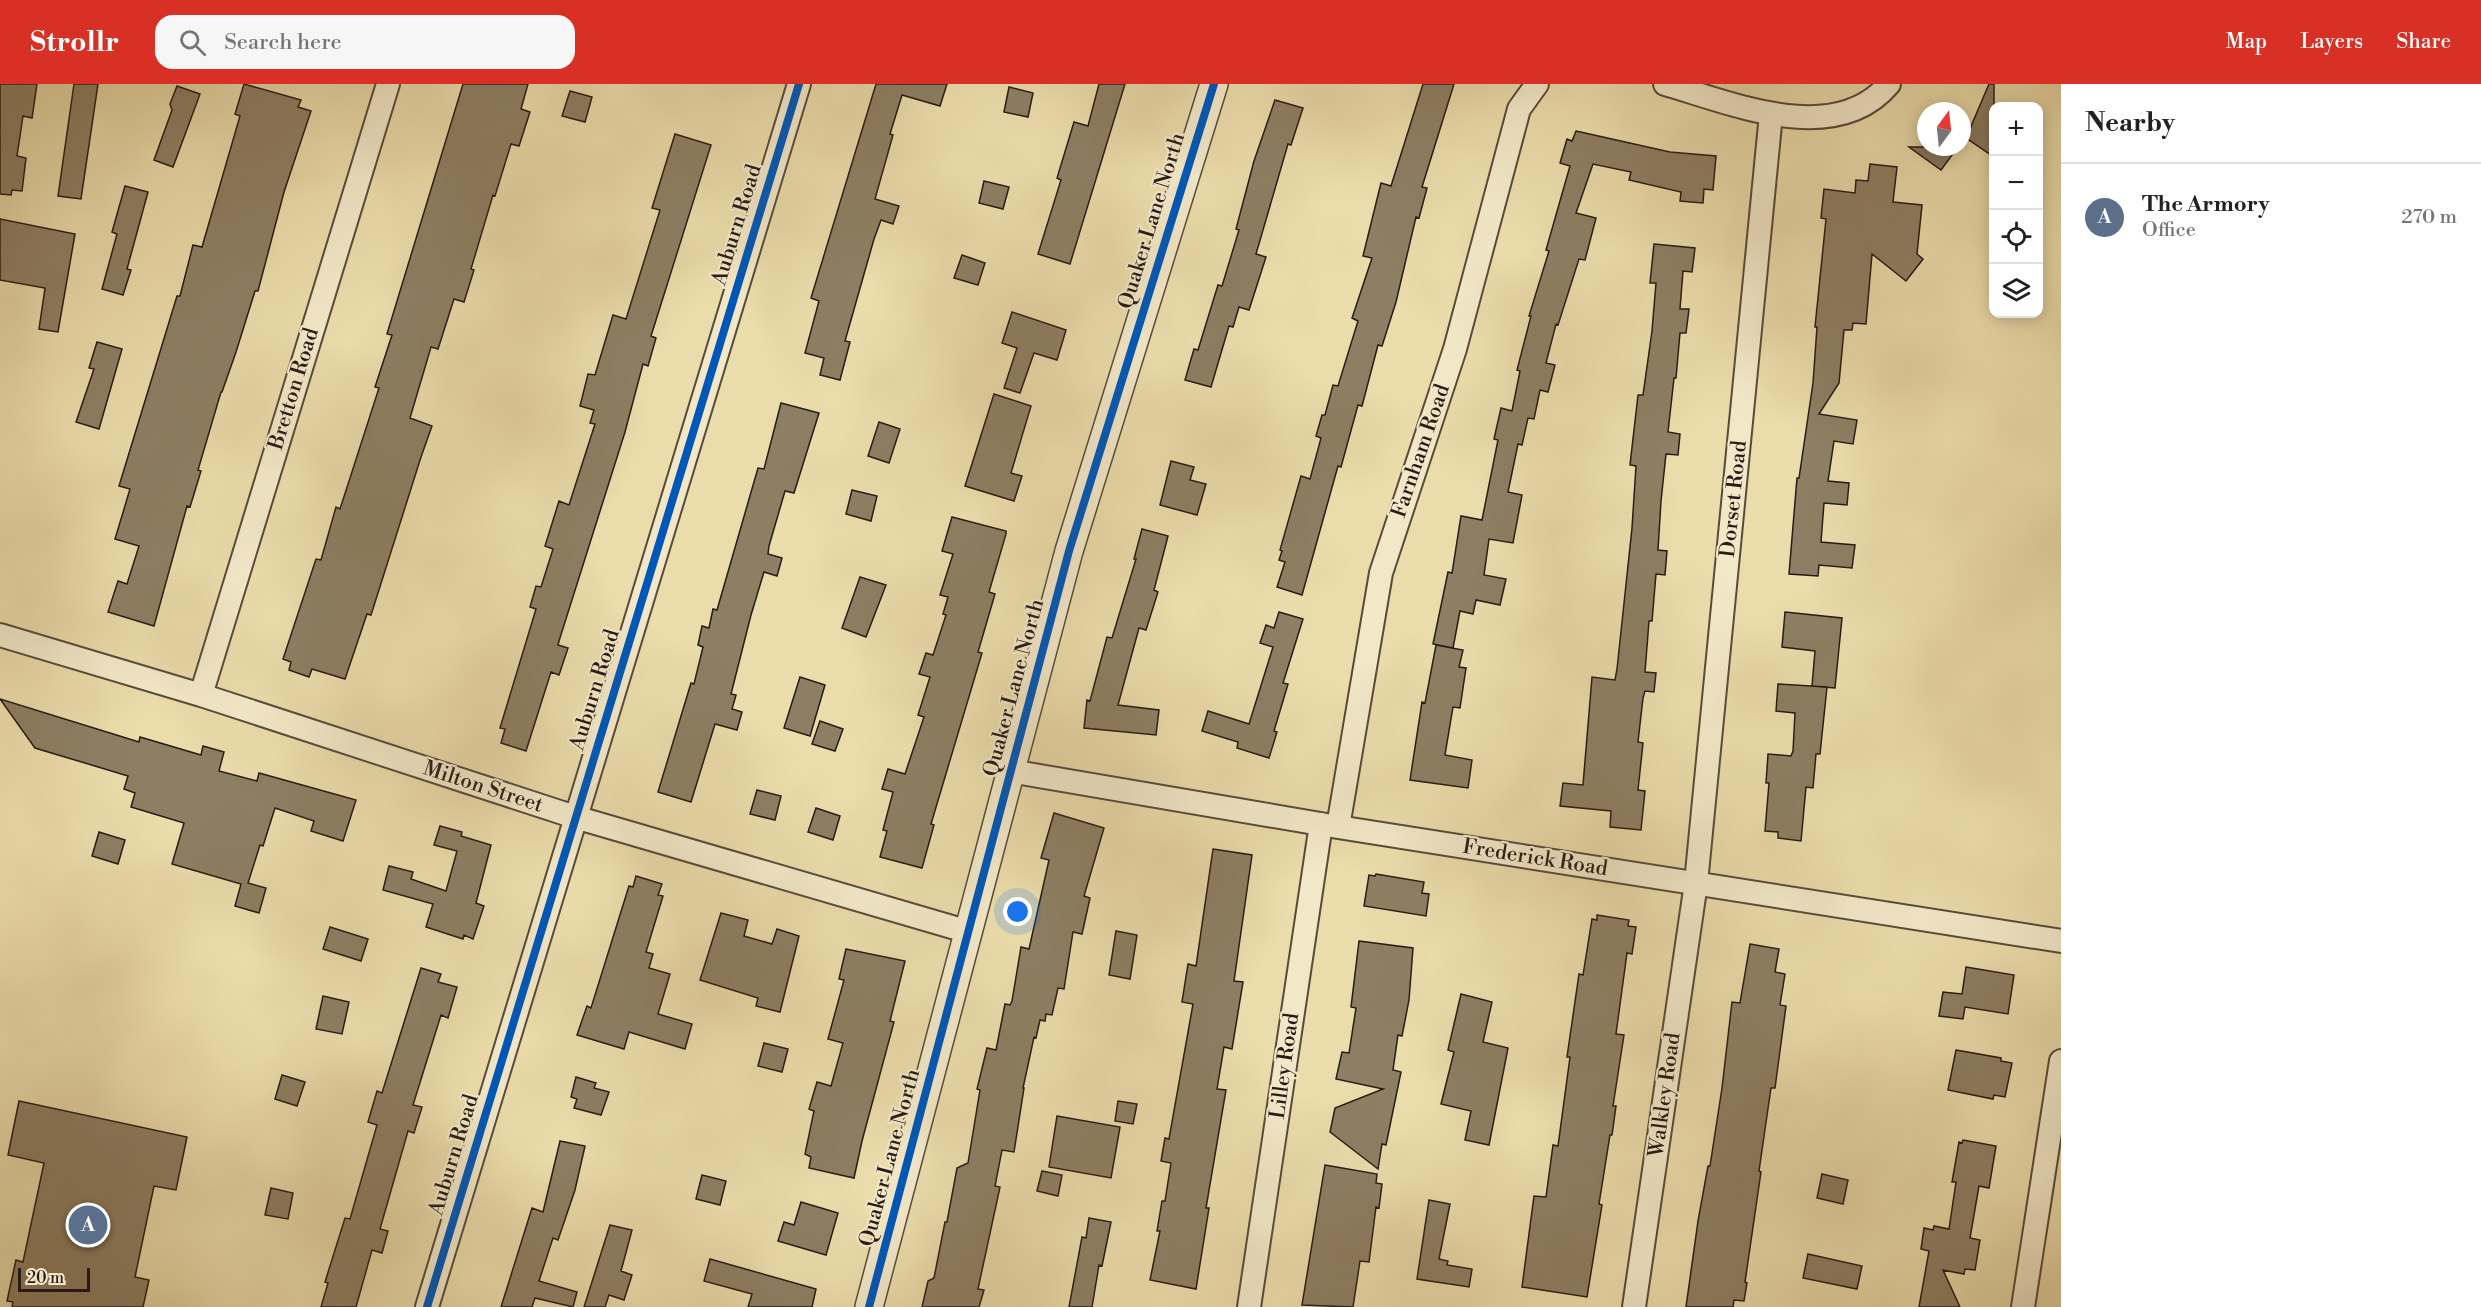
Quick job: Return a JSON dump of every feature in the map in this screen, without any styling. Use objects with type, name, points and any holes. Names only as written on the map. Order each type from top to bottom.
[{"type":"street","name":"Bretton Road","points":[[201,695],[388,84]]},
{"type":"street","name":"Auburn Road","points":[[426,1307],[799,84]]},
{"type":"street","name":"Quaker Lane North","points":[[869,1307],[1069,551],[1214,84]]},
{"type":"street","name":"Farnham Road","points":[[1329,826],[1380,573],[1455,349],[1519,109],[1537,84]]},
{"type":"street","points":[[1665,84],[1789,117],[1835,114],[1860,106],[1874,99],[1889,84]]},
{"type":"street","name":"Dorset Road","points":[[1696,883],[1771,114]]},
{"type":"street","name":"Milton Street","points":[[0,635],[201,695],[575,817],[969,932]]},
{"type":"street","name":"Frederick Road","points":[[1010,771],[1329,826],[2061,941]]},
{"type":"street","name":"Lilley Road","points":[[1249,1307],[1329,826]]},
{"type":"street","name":"Walkley Road","points":[[1634,1307],[1696,883]]},
{"type":"street","points":[[2023,1307],[2061,1061]]},
{"type":"building","points":[[0,84],[37,84],[32,118],[23,116],[17,156],[26,158],[22,191],[12,190],[11,195],[0,194]]},
{"type":"building","points":[[74,84],[98,84],[81,199],[58,196]]},
{"type":"building","points":[[244,84],[301,100],[298,107],[311,111],[284,192],[258,291],[255,291],[221,392],[198,470],[201,471],[190,507],[187,506],[154,626],[108,612],[118,581],[127,584],[139,546],[115,539],[130,489],[119,486],[177,296],[180,296],[193,245],[202,247],[240,116],[235,114]]},
{"type":"building","points":[[463,84],[528,84],[521,109],[530,112],[519,146],[511,144],[495,196],[493,195],[471,269],[474,270],[464,302],[454,299],[438,349],[431,347],[410,418],[432,426],[371,615],[367,614],[345,679],[312,669],[309,677],[289,670],[291,662],[283,659],[316,559],[321,560],[336,507],[340,509],[379,388],[375,387],[392,335],[387,334]]},
{"type":"building","points":[[876,84],[947,84],[940,106],[902,95],[890,134],[893,135],[875,199],[899,206],[893,224],[881,220],[874,239],[845,341],[850,342],[840,380],[820,375],[824,358],[805,353],[819,301],[811,298]]},
{"type":"building","points":[[1099,84],[1125,84],[1070,264],[1038,254],[1061,180],[1057,178],[1074,122],[1088,126]]},
{"type":"building","points":[[1423,84],[1454,84],[1422,187],[1427,188],[1419,218],[1416,217],[1396,302],[1382,346],[1378,345],[1362,406],[1358,405],[1341,467],[1338,466],[1302,595],[1277,587],[1285,562],[1279,560],[1282,551],[1280,550],[1301,476],[1310,479],[1321,438],[1316,436],[1322,415],[1325,415],[1333,385],[1338,386],[1358,321],[1352,318],[1372,258],[1363,256],[1381,183],[1391,186]]},
{"type":"building","points":[[1989,84],[1994,84],[1994,102],[1989,102],[1989,154],[1971,141],[1971,126]]},
{"type":"building","points":[[177,86],[200,94],[173,167],[154,160],[172,110],[170,104]]},
{"type":"building","points":[[1009,87],[1033,93],[1028,117],[1004,112]]},
{"type":"building","points":[[570,91],[592,97],[585,122],[562,116]]},
{"type":"building","points":[[1275,100],[1303,108],[1291,145],[1288,144],[1256,254],[1266,257],[1249,310],[1239,307],[1233,327],[1229,326],[1211,387],[1185,380],[1194,349],[1198,350],[1218,285],[1222,286],[1239,230],[1236,229],[1254,161]]},
{"type":"building","points":[[1576,131],[1670,152],[1716,156],[1713,190],[1704,189],[1703,203],[1680,201],[1681,192],[1629,180],[1631,172],[1593,164],[1576,213],[1596,218],[1585,260],[1579,259],[1558,325],[1556,324],[1546,363],[1555,365],[1548,392],[1540,390],[1534,419],[1528,418],[1522,445],[1518,444],[1508,492],[1522,495],[1513,543],[1489,539],[1484,575],[1506,579],[1500,605],[1476,600],[1473,614],[1460,611],[1453,648],[1433,644],[1448,572],[1452,573],[1461,516],[1482,520],[1498,440],[1494,439],[1501,408],[1512,411],[1520,371],[1517,370],[1531,316],[1529,316],[1549,251],[1546,250],[1570,166],[1560,163],[1567,139],[1572,141]]},
{"type":"building","points":[[675,134],[711,145],[651,336],[656,338],[648,366],[643,364],[625,432],[559,641],[558,645],[568,648],[559,675],[551,672],[526,751],[501,743],[505,729],[500,728],[536,609],[530,607],[536,586],[541,587],[553,549],[545,546],[559,501],[569,505],[595,424],[590,423],[594,410],[580,406],[588,374],[595,375],[613,315],[626,319],[660,210],[652,208]]},
{"type":"building","points":[[1909,147],[1917,147],[1917,153]]},
{"type":"building","points":[[1922,156],[1951,156],[1941,170]]},
{"type":"building","points":[[1870,164],[1897,167],[1893,202],[1922,205],[1917,254],[1923,259],[1906,281],[1872,254],[1866,324],[1853,323],[1852,330],[1844,330],[1839,383],[1819,414],[1857,420],[1853,444],[1834,441],[1828,481],[1849,483],[1847,505],[1824,503],[1821,542],[1855,545],[1852,568],[1819,565],[1818,576],[1789,574],[1797,478],[1799,478],[1813,383],[1817,327],[1815,327],[1826,219],[1821,218],[1824,189],[1855,193],[1856,180],[1868,181]]},
{"type":"building","points":[[984,181],[1009,187],[1003,209],[979,203]]},
{"type":"building","points":[[125,186],[148,192],[127,269],[131,270],[123,295],[102,289],[117,234],[112,232]]},
{"type":"building","points":[[0,219],[75,234],[58,332],[39,329],[45,288],[0,280]]},
{"type":"building","points":[[1654,244],[1695,248],[1692,272],[1683,271],[1680,309],[1689,309],[1686,333],[1680,333],[1668,432],[1680,434],[1678,455],[1666,454],[1661,501],[1658,550],[1667,551],[1665,575],[1656,574],[1652,621],[1649,621],[1645,672],[1656,673],[1654,692],[1645,691],[1643,698],[1638,742],[1643,743],[1638,790],[1645,791],[1641,830],[1610,827],[1611,811],[1560,806],[1563,783],[1583,785],[1592,677],[1615,680],[1617,669],[1636,466],[1630,465],[1638,395],[1643,395],[1652,331],[1656,283],[1650,283]]},
{"type":"building","points":[[962,255],[985,263],[978,285],[954,278]]},
{"type":"building","points":[[1012,312],[1066,330],[1057,360],[1034,353],[1020,393],[1004,388],[1017,348],[1002,343]]},
{"type":"building","points":[[97,342],[122,349],[99,429],[76,422],[94,369],[89,368]]},
{"type":"building","points":[[994,394],[1031,406],[1011,473],[1022,476],[1014,501],[965,486]]},
{"type":"building","points":[[781,403],[819,413],[794,493],[785,491],[769,546],[768,554],[782,558],[777,576],[764,572],[751,615],[731,694],[736,695],[732,709],[742,712],[737,730],[715,724],[691,802],[658,792],[691,683],[694,684],[703,647],[698,645],[702,626],[709,628],[713,609],[717,610],[758,468],[764,469]]},
{"type":"building","points":[[879,422],[900,429],[889,463],[868,456]]},
{"type":"building","points":[[1171,461],[1194,467],[1190,480],[1206,484],[1197,515],[1160,505]]},
{"type":"building","points":[[852,490],[877,496],[871,521],[846,514]]},
{"type":"building","points":[[952,517],[1006,531],[1006,534],[989,592],[995,594],[978,652],[982,653],[931,824],[934,825],[922,868],[880,857],[887,831],[883,830],[893,792],[882,789],[888,769],[905,774],[924,717],[918,715],[930,677],[919,674],[926,653],[933,655],[946,615],[943,614],[948,597],[940,595],[953,554],[942,551]]},
{"type":"building","points":[[1142,529],[1168,536],[1154,590],[1158,592],[1146,630],[1139,628],[1118,705],[1159,710],[1156,735],[1084,728],[1087,700],[1090,701],[1107,637],[1112,638],[1136,559],[1134,559]]},
{"type":"building","points":[[860,577],[886,585],[866,637],[842,628]]},
{"type":"building","points":[[1279,612],[1303,619],[1283,683],[1288,684],[1274,731],[1277,732],[1269,758],[1237,748],[1238,742],[1202,731],[1208,711],[1249,724],[1273,647],[1260,643],[1266,625],[1274,628]]},
{"type":"building","points":[[1785,612],[1842,618],[1835,688],[1812,686],[1815,651],[1782,647]]},
{"type":"building","points":[[1436,645],[1463,650],[1459,667],[1466,668],[1460,708],[1453,707],[1445,755],[1472,760],[1468,788],[1410,780],[1422,702],[1425,703]]},
{"type":"building","points":[[800,677],[825,685],[810,736],[784,728]]},
{"type":"building","points":[[1778,684],[1827,687],[1820,754],[1816,754],[1813,788],[1806,787],[1801,841],[1778,838],[1778,832],[1765,831],[1769,783],[1766,783],[1768,754],[1791,756],[1793,751],[1795,713],[1776,711]]},
{"type":"building","points":[[0,699],[139,742],[140,737],[201,755],[203,746],[224,752],[219,771],[257,781],[259,773],[356,800],[343,841],[311,831],[314,821],[275,808],[248,883],[266,888],[259,913],[235,906],[241,884],[172,864],[184,823],[131,807],[135,793],[124,789],[128,776],[35,748]]},
{"type":"building","points":[[820,721],[843,729],[835,751],[812,744]]},
{"type":"building","points":[[757,790],[781,796],[775,820],[750,814]]},
{"type":"building","points":[[816,808],[840,816],[833,840],[808,832]]},
{"type":"building","points":[[1054,813],[1104,828],[1084,896],[1090,898],[1082,934],[1073,932],[1064,989],[1058,988],[1052,1015],[1046,1014],[1045,1021],[1040,1020],[1036,1038],[1034,1037],[1023,1088],[1014,1152],[1002,1150],[995,1186],[1000,1187],[978,1289],[984,1290],[979,1307],[922,1307],[928,1281],[934,1278],[957,1168],[968,1163],[980,1090],[977,1089],[987,1048],[996,1050],[1005,1004],[1010,1005],[1012,1001],[1021,947],[1029,949],[1049,860],[1041,858]]},
{"type":"building","points":[[440,826],[462,832],[461,836],[491,845],[476,903],[484,906],[473,939],[464,935],[463,939],[426,927],[433,904],[383,890],[389,866],[413,872],[411,879],[446,891],[457,851],[434,845]]},
{"type":"building","points":[[99,832],[125,840],[118,864],[92,856]]},
{"type":"building","points":[[1213,849],[1252,855],[1234,981],[1243,982],[1232,1049],[1224,1047],[1217,1089],[1226,1090],[1206,1208],[1209,1208],[1196,1289],[1150,1280],[1160,1231],[1157,1231],[1162,1201],[1165,1201],[1171,1163],[1161,1161],[1165,1138],[1169,1139],[1193,1004],[1182,1002],[1188,964],[1196,966]]},
{"type":"building","points":[[1376,874],[1424,882],[1422,893],[1429,894],[1426,916],[1364,906],[1369,875],[1375,876]]},
{"type":"building","points":[[636,876],[662,884],[658,895],[663,896],[646,952],[653,954],[649,968],[670,974],[658,1014],[692,1024],[685,1049],[629,1032],[624,1049],[577,1035],[587,1006],[591,1008],[629,886],[633,887]]},
{"type":"building","points":[[721,913],[748,920],[744,936],[772,944],[777,929],[799,936],[780,1012],[756,1006],[758,998],[700,980]]},
{"type":"building","points":[[1597,915],[1629,920],[1628,926],[1636,927],[1632,954],[1627,953],[1616,1034],[1624,1035],[1613,1106],[1616,1106],[1612,1135],[1610,1135],[1599,1204],[1602,1205],[1587,1297],[1522,1287],[1534,1196],[1546,1197],[1553,1145],[1558,1146],[1570,1057],[1567,1057],[1579,974],[1583,975],[1592,919],[1597,920]]},
{"type":"building","points":[[330,927],[368,939],[361,961],[323,949]]},
{"type":"building","points":[[1116,931],[1137,935],[1130,979],[1109,975]]},
{"type":"building","points":[[1359,941],[1413,948],[1409,1000],[1402,1036],[1398,1035],[1393,1070],[1401,1072],[1386,1145],[1382,1144],[1378,1169],[1330,1132],[1335,1108],[1383,1089],[1336,1079],[1342,1052],[1349,1053],[1356,1008],[1351,1007]]},
{"type":"building","points":[[1750,944],[1779,949],[1775,972],[1785,974],[1780,1005],[1786,1006],[1775,1088],[1771,1088],[1759,1171],[1761,1172],[1744,1301],[1734,1300],[1733,1307],[1686,1307],[1698,1221],[1708,1166],[1710,1166],[1722,1088],[1732,1002],[1740,1003]]},
{"type":"building","points":[[846,949],[905,961],[890,1021],[894,1022],[854,1178],[809,1168],[811,1157],[805,1154],[814,1111],[809,1109],[817,1082],[831,1086],[843,1043],[828,1039],[844,980],[839,979]]},
{"type":"building","points":[[1966,967],[2014,975],[2008,1014],[1965,1007],[1963,1019],[1939,1016],[1943,992],[1962,994]]},
{"type":"building","points":[[421,968],[441,974],[438,982],[457,987],[448,1018],[441,1015],[413,1105],[422,1107],[414,1133],[408,1131],[380,1229],[388,1231],[382,1253],[372,1250],[356,1307],[321,1307],[328,1283],[325,1282],[345,1218],[350,1219],[377,1125],[368,1122],[377,1091],[382,1093]]},
{"type":"building","points":[[1461,994],[1492,1002],[1483,1042],[1508,1048],[1489,1145],[1465,1140],[1471,1111],[1441,1104],[1454,1052],[1448,1050]]},
{"type":"building","points":[[323,996],[349,1002],[342,1034],[316,1029]]},
{"type":"building","points":[[764,1043],[788,1049],[782,1072],[758,1066]]},
{"type":"building","points":[[1956,1050],[2001,1058],[2001,1061],[2012,1063],[2005,1097],[1994,1095],[1993,1099],[1948,1090]]},
{"type":"building","points":[[282,1075],[305,1082],[297,1106],[275,1099]]},
{"type":"building","points":[[576,1077],[596,1083],[594,1088],[609,1092],[601,1115],[574,1108],[577,1099],[571,1097]]},
{"type":"building","points":[[19,1101],[187,1137],[176,1190],[154,1186],[135,1277],[149,1280],[143,1307],[12,1307],[13,1302],[7,1301],[16,1260],[23,1262],[44,1163],[8,1155]]},
{"type":"building","points":[[1118,1101],[1137,1104],[1133,1124],[1115,1121]]},
{"type":"building","points":[[1057,1116],[1120,1127],[1111,1178],[1049,1167]]},
{"type":"building","points":[[1963,1140],[1996,1146],[1989,1188],[1979,1186],[1970,1238],[1980,1240],[1975,1270],[1965,1269],[1964,1274],[1943,1270],[1960,1307],[1919,1307],[1929,1251],[1921,1249],[1924,1228],[1933,1230],[1934,1226],[1949,1229],[1956,1182],[1952,1182],[1959,1142],[1962,1143]]},
{"type":"building","points":[[560,1141],[585,1146],[575,1190],[558,1240],[553,1238],[539,1281],[577,1292],[573,1307],[535,1298],[532,1307],[501,1307],[532,1208],[543,1212]]},
{"type":"building","points":[[1325,1165],[1377,1174],[1376,1183],[1382,1184],[1379,1208],[1376,1207],[1369,1262],[1360,1261],[1353,1307],[1302,1305]]},
{"type":"building","points":[[1042,1171],[1062,1175],[1058,1196],[1037,1191]]},
{"type":"building","points":[[1822,1174],[1848,1180],[1843,1204],[1817,1198]]},
{"type":"building","points":[[702,1175],[726,1181],[720,1205],[696,1199]]},
{"type":"building","points":[[271,1188],[293,1193],[288,1219],[265,1215]]},
{"type":"building","points":[[1429,1200],[1450,1204],[1439,1259],[1448,1261],[1447,1265],[1472,1269],[1469,1287],[1417,1279]]},
{"type":"building","points":[[801,1202],[838,1213],[826,1255],[778,1241],[784,1222],[794,1225]]},
{"type":"building","points":[[1089,1218],[1111,1222],[1102,1266],[1099,1265],[1092,1307],[1069,1307],[1082,1237],[1086,1238]]},
{"type":"building","points":[[610,1225],[632,1230],[621,1271],[632,1275],[624,1300],[609,1295],[605,1307],[584,1307]]},
{"type":"building","points":[[1808,1254],[1862,1266],[1857,1289],[1803,1278]]},
{"type":"building","points":[[710,1259],[816,1289],[812,1307],[748,1307],[752,1294],[704,1281]]},
{"type":"cycle path","points":[[427,1307],[799,84]]},
{"type":"cycle path","points":[[869,1307],[1069,551],[1214,84]]},
{"type":"place","name":"The Armory","points":[[88,1225]]}]
